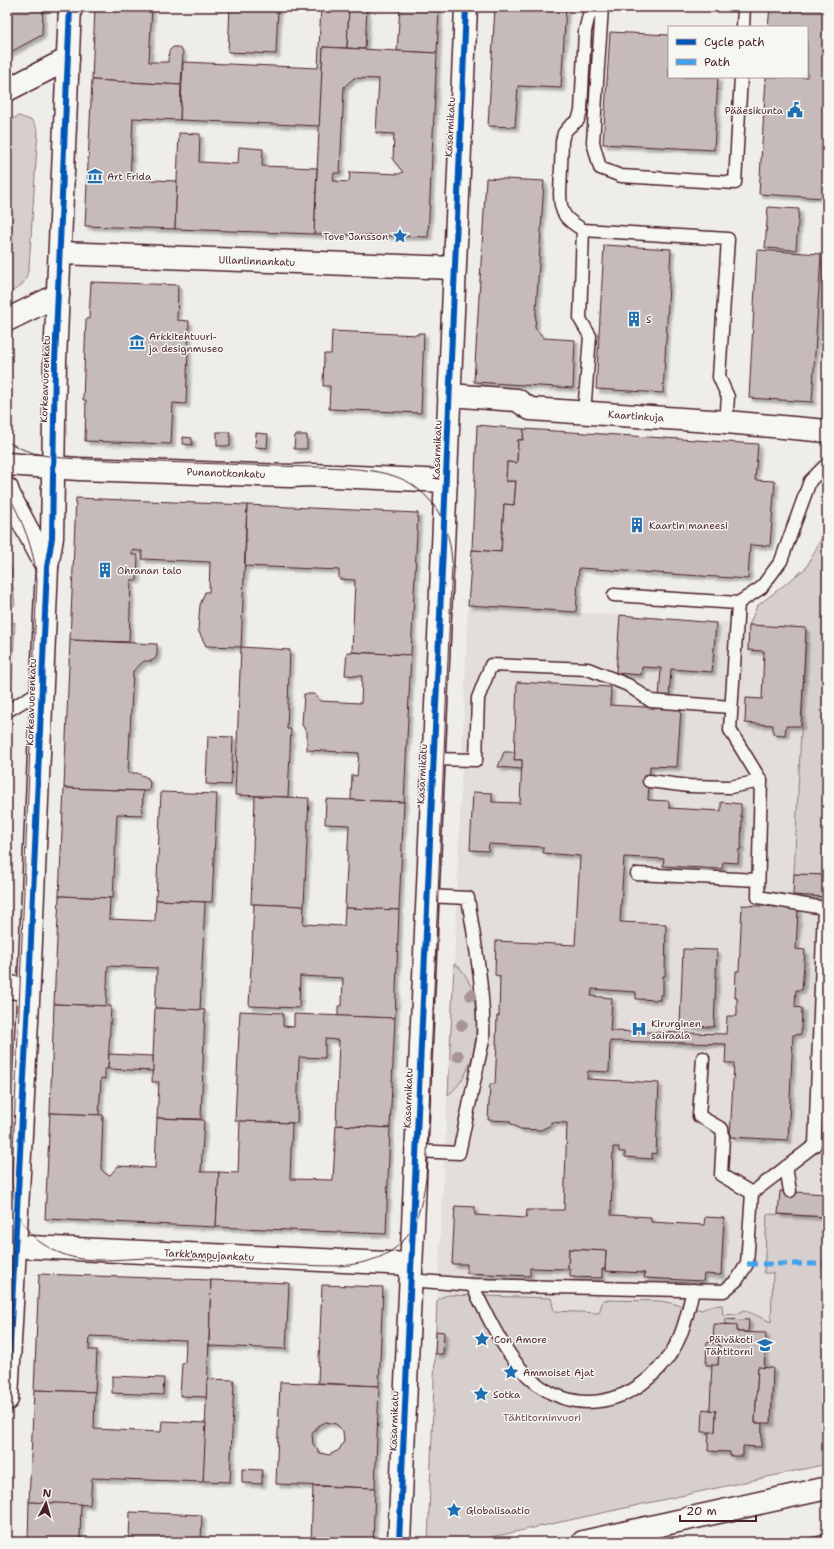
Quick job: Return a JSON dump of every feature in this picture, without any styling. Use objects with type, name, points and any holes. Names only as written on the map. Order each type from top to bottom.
[{"type":"street","name":"Korkeavuorenkatu","points":[[7,1399],[18,988],[42,690],[47,567],[52,538],[54,467],[53,441],[70,7]]},
{"type":"street","name":"Kasarmikatu","points":[[399,1542],[466,7]]},
{"type":"street","points":[[7,90],[68,59]]},
{"type":"street","name":"Ullanlinnankatu","points":[[60,253],[454,268]]},
{"type":"street","points":[[7,320],[58,295]]},
{"type":"street","name":"Kaartinkuja","points":[[449,395],[517,400],[530,409],[726,422],[827,431]]},
{"type":"street","name":"Punanotkonkatu","points":[[7,464],[446,481]]},
{"type":"street","points":[[7,489],[47,567]]},
{"type":"street","name":"Tarkk'ampujankatu","points":[[11,1246],[410,1272]]},
{"type":"street","points":[[583,1542],[827,1488]]},
{"type":"lane","points":[[596,7],[590,15],[585,31],[581,111],[578,120],[564,133],[562,141],[560,203],[566,218],[572,224],[583,230],[728,239],[719,377],[728,397],[726,422]]},
{"type":"lane","points":[[602,7],[593,142],[600,168],[621,176],[735,182],[741,78]]},
{"type":"lane","points":[[743,26],[744,7]]},
{"type":"lane","points":[[583,230],[580,319],[590,336],[584,413]]},
{"type":"lane","points":[[614,595],[738,603],[761,588],[781,562],[810,481],[827,464]]},
{"type":"lane","points":[[410,1272],[472,1285],[724,1290],[737,1280],[747,1264],[752,1193],[815,1145],[824,908],[758,896],[761,781],[730,730],[738,603]]},
{"type":"lane","points":[[433,759],[476,760],[478,698],[491,665],[588,670],[628,685],[651,701],[732,707]]},
{"type":"lane","points":[[7,711],[42,690]]},
{"type":"lane","points":[[649,781],[688,786],[723,787],[761,781]]},
{"type":"lane","points":[[637,874],[758,880]]},
{"type":"lane","points":[[416,1151],[459,1153],[482,1048],[484,1023],[482,992],[468,898],[427,896]]},
{"type":"lane","points":[[703,1058],[699,1116],[722,1129],[724,1137],[721,1175],[752,1193]]},
{"type":"lane","points":[[786,1167],[790,1191]]},
{"type":"lane","points":[[472,1285],[506,1349],[523,1372],[556,1396],[573,1401],[592,1403],[611,1400],[629,1393],[645,1382],[662,1366],[674,1349],[684,1325],[693,1290]]},
{"type":"shaded area","name":"Kirurginen sairaala","points":[[468,605],[806,628],[794,873],[827,875],[827,1392],[469,1542],[428,1542],[437,1301],[454,964]]},
{"type":"green space","points":[[19,116],[33,121],[38,131],[29,267],[22,284],[17,289],[7,294],[7,121]]},
{"type":"green space","points":[[827,533],[827,875],[794,874],[806,629],[749,625],[757,606],[806,568],[821,539]]},
{"type":"green space","points":[[7,556],[11,567],[15,605],[7,608]]},
{"type":"green space","points":[[15,622],[12,680],[7,683],[7,626]]},
{"type":"green space","points":[[454,964],[464,973],[473,993],[476,1008],[476,1024],[472,1057],[466,1072],[458,1085],[448,1095]]},
{"type":"green space","name":"Tähtitorninvuori","points":[[767,1214],[827,1217],[827,1464],[469,1542],[428,1542],[437,1301],[448,1295],[551,1298],[554,1311],[599,1313],[603,1300],[661,1301],[702,1310],[710,1306],[722,1305],[723,1315],[737,1314],[744,1310],[771,1322],[773,1273],[764,1273]]},
{"type":"building","points":[[7,7],[43,7],[42,35],[7,54]]},
{"type":"building","points":[[95,7],[152,7],[149,62],[168,62],[169,51],[173,47],[179,47],[183,52],[181,85],[92,80]]},
{"type":"building","points":[[230,7],[278,7],[276,54],[228,52]]},
{"type":"building","points":[[321,7],[349,7],[347,48],[323,47],[320,126],[180,120],[183,62],[318,68]]},
{"type":"building","points":[[349,7],[367,7],[365,49],[347,48]]},
{"type":"building","points":[[400,7],[439,7],[437,53],[397,51]]},
{"type":"building","points":[[495,7],[566,7],[561,88],[518,86],[515,127],[488,126]]},
{"type":"building","name":"Pääesikunta","points":[[770,7],[827,7],[827,143],[824,198],[759,194],[766,78],[808,78],[808,26],[768,26]]},
{"type":"building","points":[[610,32],[668,35],[668,78],[718,78],[714,150],[603,144]]},
{"type":"building","points":[[323,47],[437,53],[428,237],[314,234]],"holes":[[[354,78],[379,79],[376,133],[394,134],[393,160],[403,172],[399,174],[350,172],[349,182],[333,181],[334,173],[340,173],[344,87]]]},
{"type":"building","points":[[92,80],[181,85],[180,120],[133,118],[130,179],[177,181],[175,229],[85,226]]},
{"type":"building","points":[[179,133],[200,134],[199,162],[238,164],[239,147],[263,149],[262,166],[317,168],[314,234],[175,229]]},
{"type":"building","points":[[486,178],[544,181],[535,328],[544,338],[575,340],[573,388],[474,382]]},
{"type":"building","points":[[768,207],[799,209],[796,250],[765,248]]},
{"type":"building","name":"S","points":[[604,245],[671,249],[663,393],[596,389]]},
{"type":"building","points":[[757,250],[821,254],[812,402],[749,398]]},
{"type":"building","name":"Arkkitehtuuri- ja designmuseo","points":[[91,282],[178,285],[177,320],[189,321],[186,404],[173,403],[171,444],[85,441],[86,400],[83,400],[86,319],[89,319]]},
{"type":"building","points":[[332,331],[418,335],[418,333],[424,333],[421,413],[329,409],[330,386],[323,386],[324,354],[331,354]]},
{"type":"building","points":[[477,425],[524,429],[523,440],[518,440],[517,463],[507,462],[506,481],[516,481],[514,505],[504,504],[501,552],[472,550]]},
{"type":"building","name":"Kaartin maneesi","points":[[524,429],[758,444],[755,480],[775,481],[770,546],[750,545],[748,579],[579,568],[576,612],[468,605],[472,550],[501,552],[504,504],[514,505],[516,481],[506,481],[507,462],[517,463],[518,440],[523,440]]},
{"type":"building","points":[[217,432],[230,432],[230,446],[217,446]]},
{"type":"building","points":[[256,433],[268,434],[267,448],[255,447]]},
{"type":"building","points":[[295,435],[307,435],[307,449],[294,449]]},
{"type":"building","points":[[183,437],[192,438],[192,445],[183,444]]},
{"type":"building","name":"Ohranan talo","points":[[76,498],[247,505],[241,647],[206,646],[198,630],[200,605],[205,592],[209,592],[210,562],[142,559],[142,551],[132,550],[132,555],[138,555],[137,580],[131,580],[129,642],[70,640]]},
{"type":"building","points":[[247,505],[418,513],[411,655],[352,652],[355,580],[339,579],[339,570],[245,566]]},
{"type":"building","points":[[620,615],[716,623],[712,672],[671,669],[669,698],[659,698],[661,668],[642,667],[641,675],[616,673]]},
{"type":"building","points":[[749,625],[806,628],[801,726],[786,726],[785,735],[773,734],[773,725],[745,723],[746,698],[762,699],[764,651],[748,650]]},
{"type":"building","points":[[70,640],[157,644],[157,655],[155,659],[151,661],[144,661],[133,671],[128,773],[137,773],[148,778],[150,783],[149,791],[64,788]]},
{"type":"building","points":[[241,647],[290,650],[287,729],[291,729],[288,797],[235,795]]},
{"type":"building","points":[[347,652],[411,655],[404,802],[351,800],[352,775],[357,776],[359,753],[307,750],[307,732],[302,725],[304,694],[315,694],[320,701],[361,703],[362,676],[345,675]]},
{"type":"building","name":"Kirurginen sairaala","points":[[517,682],[611,687],[610,705],[681,709],[677,767],[650,766],[648,800],[669,801],[669,808],[721,811],[721,802],[741,804],[741,849],[739,849],[738,863],[723,862],[722,869],[663,866],[664,859],[624,857],[620,922],[666,924],[665,976],[663,976],[663,995],[660,995],[660,1000],[636,999],[636,992],[592,989],[591,996],[612,998],[610,1031],[726,1034],[727,1016],[737,1016],[737,998],[735,998],[736,971],[739,971],[742,905],[798,908],[796,949],[805,950],[802,990],[796,990],[795,1007],[802,1008],[801,1034],[793,1035],[788,1140],[730,1137],[734,1063],[725,1063],[726,1044],[610,1041],[609,1072],[588,1071],[587,1079],[659,1083],[656,1154],[652,1153],[652,1159],[625,1157],[625,1152],[619,1152],[619,1147],[613,1147],[611,1215],[651,1217],[651,1222],[704,1225],[705,1217],[724,1218],[721,1275],[704,1274],[703,1281],[644,1278],[645,1273],[605,1271],[606,1251],[569,1249],[568,1269],[530,1268],[530,1276],[467,1273],[467,1264],[452,1264],[455,1206],[475,1207],[475,1215],[526,1218],[527,1210],[564,1210],[567,1123],[551,1122],[551,1125],[541,1130],[520,1129],[510,1123],[510,1121],[488,1120],[490,1084],[495,1084],[497,1016],[499,1016],[500,976],[495,975],[496,941],[575,945],[580,856],[543,853],[543,847],[489,844],[488,851],[470,850],[473,792],[492,793],[492,802],[520,803],[522,760],[514,760]]},
{"type":"building","points":[[208,736],[233,737],[231,785],[206,784]]},
{"type":"building","points":[[504,752],[515,752],[514,760],[522,760],[522,769],[498,767]]},
{"type":"building","points":[[64,788],[143,791],[142,815],[117,814],[113,898],[59,896]]},
{"type":"building","points":[[161,792],[217,794],[212,902],[156,900]]},
{"type":"building","points":[[255,796],[309,798],[304,906],[251,904]]},
{"type":"building","points":[[326,799],[404,802],[399,910],[345,908],[349,825],[325,824]]},
{"type":"building","points":[[794,874],[827,875],[827,897],[793,895]]},
{"type":"building","points":[[59,896],[110,898],[109,919],[155,921],[156,900],[205,902],[200,1010],[155,1008],[157,968],[108,966],[106,1006],[54,1004]]},
{"type":"building","points":[[254,904],[304,906],[303,924],[344,926],[345,908],[399,910],[395,1018],[338,1016],[338,1006],[342,1006],[343,978],[300,976],[299,1008],[249,1006]]},
{"type":"building","points":[[683,949],[717,950],[714,1027],[680,1026]]},
{"type":"building","points":[[54,1004],[111,1006],[108,1069],[105,1069],[105,1079],[101,1078],[99,1115],[50,1113]]},
{"type":"building","points":[[155,1008],[205,1010],[201,1119],[157,1118],[159,1082],[152,1082]]},
{"type":"building","points":[[240,1011],[283,1013],[283,1026],[294,1027],[294,1014],[395,1018],[390,1128],[336,1125],[339,1040],[325,1039],[325,1058],[299,1057],[297,1123],[235,1121]]},
{"type":"building","points":[[109,1054],[153,1056],[153,1071],[108,1069]]},
{"type":"building","points":[[50,1113],[103,1115],[101,1169],[106,1174],[110,1175],[118,1166],[155,1168],[157,1118],[204,1120],[201,1172],[219,1172],[216,1227],[45,1219]]},
{"type":"building","points":[[240,1121],[292,1123],[290,1179],[333,1180],[336,1125],[390,1128],[386,1234],[216,1227],[219,1172],[238,1173]]},
{"type":"building","points":[[827,1180],[827,1217],[778,1214],[780,1191],[826,1194]]},
{"type":"building","points":[[569,1249],[606,1251],[605,1269],[602,1269],[602,1278],[570,1277],[570,1269],[568,1269]]},
{"type":"building","points":[[39,1274],[211,1280],[207,1397],[180,1396],[182,1363],[185,1363],[186,1340],[90,1336],[89,1350],[97,1350],[95,1392],[34,1390]]},
{"type":"building","points":[[211,1280],[289,1283],[286,1349],[209,1346]]},
{"type":"building","points":[[322,1285],[383,1287],[379,1386],[318,1383]]},
{"type":"building","points":[[725,1319],[749,1320],[748,1332],[737,1332],[737,1325],[725,1324]]},
{"type":"building","points":[[714,1324],[737,1325],[737,1332],[766,1333],[764,1368],[758,1367],[755,1423],[762,1423],[761,1447],[743,1446],[743,1456],[730,1456],[730,1452],[708,1451],[709,1431],[715,1432],[716,1411],[710,1411],[712,1364],[718,1365],[719,1344],[713,1344]]},
{"type":"building","points":[[436,1331],[444,1332],[443,1354],[435,1354]]},
{"type":"building","points":[[707,1342],[719,1344],[718,1365],[706,1365]]},
{"type":"building","points":[[758,1367],[773,1368],[771,1423],[755,1423]]},
{"type":"building","points":[[112,1376],[164,1378],[163,1395],[112,1393]]},
{"type":"building","points":[[207,1379],[234,1380],[230,1482],[203,1481]]},
{"type":"building","points":[[280,1382],[379,1386],[375,1488],[276,1484]],"holes":[[[326,1422],[336,1424],[343,1431],[344,1441],[339,1450],[329,1455],[320,1453],[313,1444],[312,1434],[318,1426]]]},
{"type":"building","points":[[34,1390],[95,1392],[94,1429],[161,1432],[162,1421],[206,1423],[203,1482],[92,1478],[90,1505],[29,1502]]},
{"type":"building","points":[[703,1409],[716,1411],[715,1432],[702,1432]]},
{"type":"building","points":[[242,1469],[262,1470],[262,1484],[242,1483]]},
{"type":"building","points":[[313,1486],[375,1488],[373,1542],[311,1542]]},
{"type":"building","points":[[29,1502],[81,1504],[80,1538],[129,1540],[130,1512],[202,1515],[201,1542],[28,1542]]},
{"type":"building","points":[[827,1534],[827,1542],[792,1542]]},
{"type":"tram line","points":[[7,441],[13,445],[34,453],[63,458],[344,468],[379,472],[395,476],[408,482],[428,498],[441,517],[449,539],[452,563],[426,1178],[417,1216],[411,1230],[402,1242],[391,1251],[377,1258],[360,1263],[339,1266],[164,1258],[102,1260],[82,1259],[57,1252],[35,1238],[28,1231],[18,1214],[13,1195],[12,1176],[37,580],[30,545],[18,513],[7,492]]},
{"type":"marked path","points":[[747,1264],[827,1264]]},
{"type":"cycle path","points":[[7,1399],[30,964],[47,567],[52,538],[55,361],[70,7]]},
{"type":"cycle path","points":[[399,1542],[466,7]]},
{"type":"place","name":"Pääesikunta","points":[[795,110]]},
{"type":"place","name":"Art Frida","points":[[95,176]]},
{"type":"place","name":"Tove Jansson","points":[[400,236]]},
{"type":"place","name":"S","points":[[634,319]]},
{"type":"place","name":"Arkkitehtuuri- ja designmuseo","points":[[137,342]]},
{"type":"place","name":"Kaartin maneesi","points":[[637,525]]},
{"type":"place","name":"Ohranan talo","points":[[105,570]]},
{"type":"place","name":"Kirurginen sairaala","points":[[639,1029]]},
{"type":"place","name":"Con Amore","points":[[482,1339]]},
{"type":"place","name":"Päiväkoti Tähtitorni","points":[[765,1345]]},
{"type":"place","name":"Ammoiset Ajat","points":[[511,1372]]},
{"type":"place","name":"Sotka","points":[[481,1394]]},
{"type":"place","name":"Globalisaatio","points":[[454,1510]]}]
